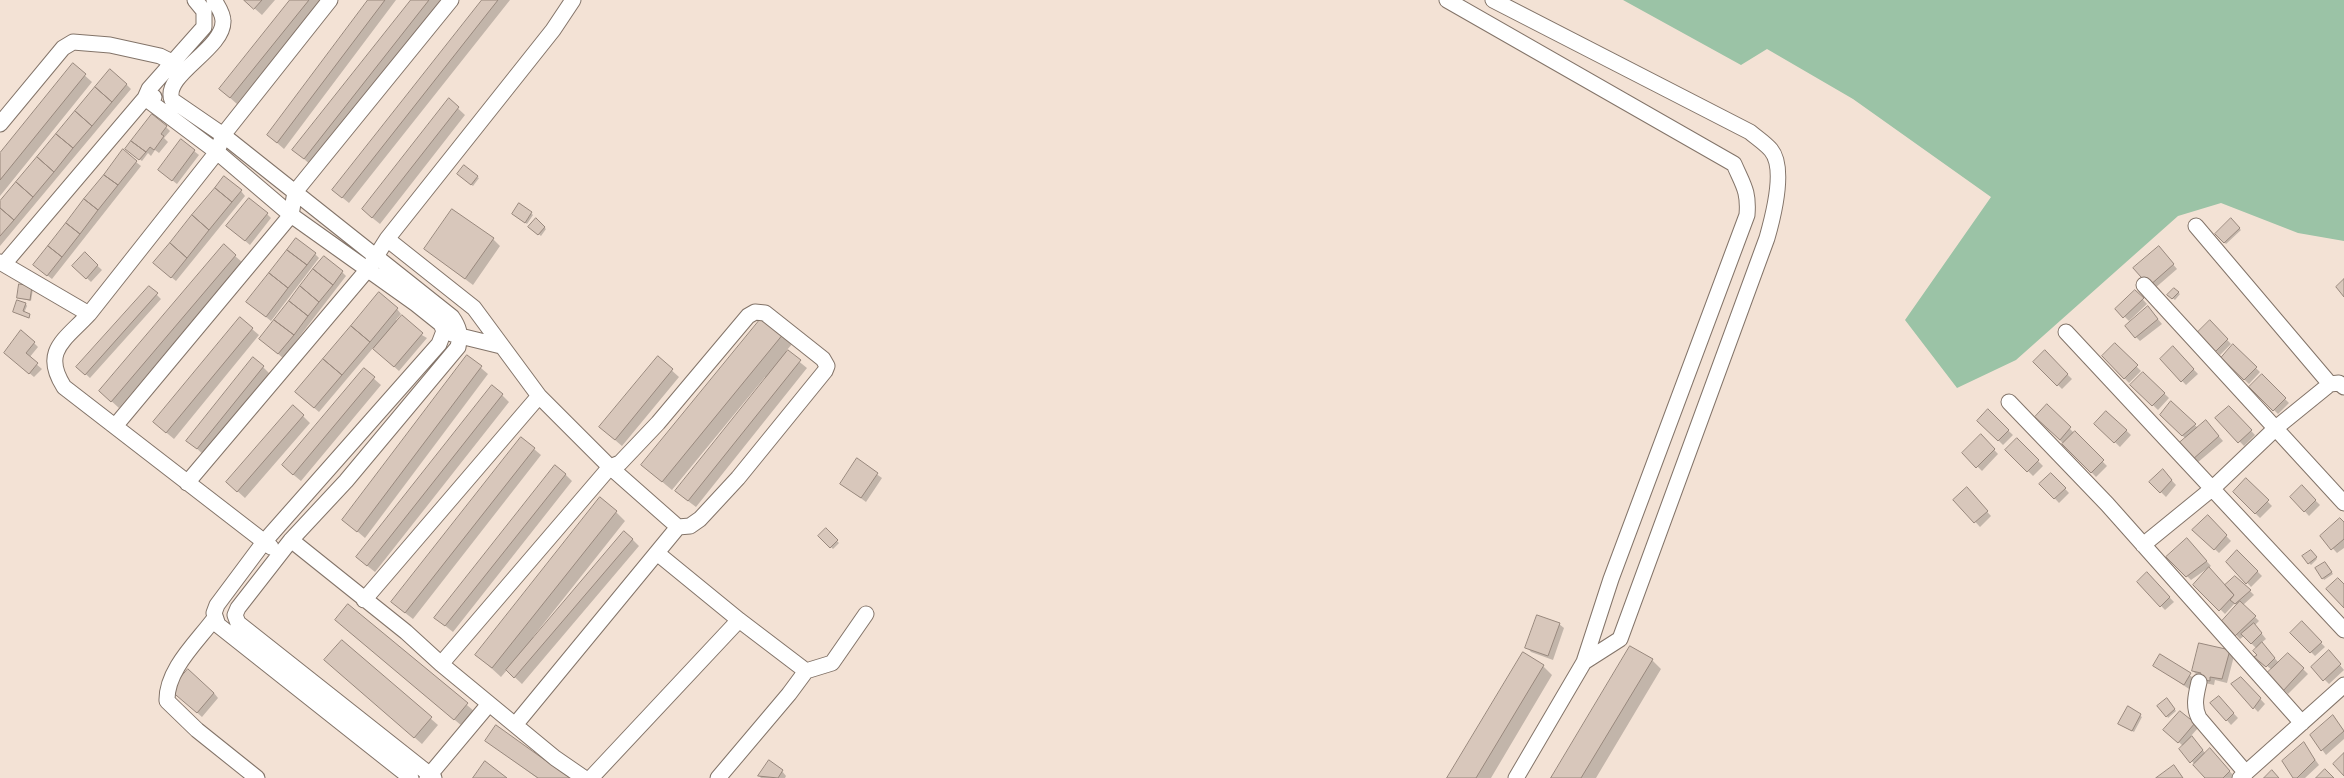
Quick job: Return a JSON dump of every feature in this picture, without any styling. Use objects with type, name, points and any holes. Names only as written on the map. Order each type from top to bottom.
[{"type":"street","points":[[89,314],[2,263],[145,98],[148,89],[204,27],[204,11],[195,0]]},
{"type":"street","points":[[170,96],[182,75],[222,31],[223,20],[214,0]]},
{"type":"street","points":[[280,554],[116,425],[64,388],[53,361],[56,351],[89,314],[216,152],[223,135],[330,0]]},
{"type":"street","points":[[116,425],[291,215],[295,192],[451,0]]},
{"type":"street","points":[[188,483],[372,263],[387,239],[553,30],[573,0]]},
{"type":"street","points":[[1447,0],[1734,164],[1746,191],[1747,215],[1614,570],[1584,662],[1516,778]]},
{"type":"street","points":[[1493,0],[1750,132],[1772,151],[1779,174],[1774,211],[1767,238],[1620,639],[1584,662]]},
{"type":"street","points":[[0,124],[63,48],[73,42],[128,49],[160,56],[172,62],[182,75]]},
{"type":"street","points":[[145,98],[170,96]]},
{"type":"street","points":[[170,96],[176,104],[223,135],[295,192],[441,324],[444,331],[439,344],[264,542],[217,605],[214,619],[178,667],[168,689],[167,701],[197,730],[257,778]]},
{"type":"street","points":[[145,98],[216,152],[291,215],[372,263],[452,317],[458,326],[460,337],[458,347],[346,481],[280,554],[238,608],[235,616],[238,623],[430,777],[489,704]]},
{"type":"street","points":[[2143,545],[2213,488],[2276,427],[2337,385],[2196,226]]},
{"type":"street","points":[[387,239],[474,308],[539,396],[610,467],[678,527],[690,526],[700,519],[738,478],[825,371],[827,366],[823,359],[765,313],[755,312],[748,316],[658,423],[620,463],[610,467],[441,664]]},
{"type":"street","points":[[2144,285],[2344,502]]},
{"type":"street","points":[[444,331],[460,337],[501,346]]},
{"type":"street","points":[[2066,332],[2213,488],[2241,522],[2344,630]]},
{"type":"street","points":[[364,600],[539,396]]},
{"type":"street","points":[[2009,402],[2107,504],[2302,723]]},
{"type":"street","points":[[515,725],[678,527]]},
{"type":"street","points":[[292,540],[406,632],[489,704],[584,778]]},
{"type":"street","points":[[657,553],[739,620],[806,671]]},
{"type":"street","points":[[718,778],[806,671],[832,663],[866,614]]},
{"type":"street","points":[[214,619],[218,625],[411,778]]},
{"type":"street","points":[[591,778],[739,620]]},
{"type":"street","points":[[2198,682],[2195,700],[2196,712],[2243,775],[2344,684]]},
{"type":"green space","points":[[1623,0],[2344,0],[2344,241],[2298,233],[2221,203],[2178,216],[2016,360],[1957,388],[1905,320],[1991,197],[1853,99],[1767,49],[1741,65]]},
{"type":"building","points":[[244,0],[262,0],[254,9]]},
{"type":"building","points":[[290,0],[309,0],[230,98],[219,89]]},
{"type":"building","points":[[368,0],[385,0],[277,143],[267,135]]},
{"type":"building","points":[[411,0],[429,0],[304,159],[292,150]]},
{"type":"building","points":[[482,0],[498,0],[342,198],[332,190]]},
{"type":"building","points":[[73,63],[86,74],[0,180],[0,153]]},
{"type":"building","points":[[110,69],[127,84],[112,102],[95,87]]},
{"type":"building","points":[[95,87],[112,102],[92,126],[75,111]]},
{"type":"building","points":[[449,98],[459,107],[372,218],[362,209]]},
{"type":"building","points":[[75,111],[92,126],[73,148],[56,134]]},
{"type":"building","points":[[152,114],[167,126],[161,134],[164,136],[154,150],[150,147],[146,152],[131,141]]},
{"type":"building","points":[[56,134],[73,148],[54,172],[37,157]]},
{"type":"building","points":[[181,139],[195,150],[172,181],[158,170]]},
{"type":"building","points":[[131,141],[146,152],[139,160],[125,149]]},
{"type":"building","points":[[123,149],[137,161],[118,185],[104,175]]},
{"type":"building","points":[[37,157],[54,172],[33,197],[16,182]]},
{"type":"building","points":[[464,165],[478,176],[471,185],[457,174]]},
{"type":"building","points":[[104,175],[118,185],[98,210],[84,199]]},
{"type":"building","points":[[224,176],[242,190],[232,202],[215,188]]},
{"type":"building","points":[[16,182],[33,197],[14,220],[0,208],[0,201]]},
{"type":"building","points":[[215,188],[232,202],[209,230],[192,215]]},
{"type":"building","points":[[249,198],[268,213],[245,241],[226,226]]},
{"type":"building","points":[[84,199],[98,210],[80,234],[66,223]]},
{"type":"building","points":[[519,203],[532,212],[525,223],[512,214]]},
{"type":"building","points":[[0,208],[14,220],[0,236]]},
{"type":"building","points":[[452,209],[494,238],[465,279],[424,249]]},
{"type":"building","points":[[192,215],[209,230],[187,258],[170,243]]},
{"type":"building","points":[[536,218],[545,227],[538,235],[528,227]]},
{"type":"building","points":[[2231,218],[2240,228],[2224,243],[2215,234]]},
{"type":"building","points":[[66,223],[80,234],[62,257],[48,246]]},
{"type":"building","points":[[296,238],[316,253],[307,265],[287,250]]},
{"type":"building","points":[[170,243],[187,258],[171,278],[153,263]]},
{"type":"building","points":[[224,244],[236,255],[111,402],[99,391]]},
{"type":"building","points":[[48,246],[62,257],[47,276],[33,265]]},
{"type":"building","points":[[2159,246],[2174,264],[2149,286],[2133,268]]},
{"type":"building","points":[[287,250],[307,265],[288,288],[269,273]]},
{"type":"building","points":[[85,252],[98,265],[86,279],[72,266]]},
{"type":"building","points":[[324,256],[343,271],[333,285],[313,269]]},
{"type":"building","points":[[313,269],[333,285],[319,302],[300,286]]},
{"type":"building","points":[[269,273],[288,288],[266,317],[246,302]]},
{"type":"building","points":[[2344,279],[2344,297],[2336,287]]},
{"type":"building","points":[[19,284],[32,286],[30,300],[17,298]]},
{"type":"building","points":[[149,286],[158,293],[85,375],[76,367]]},
{"type":"building","points":[[300,286],[319,302],[308,316],[289,301]]},
{"type":"building","points":[[2174,288],[2179,292],[2172,299],[2167,295]]},
{"type":"building","points":[[2135,290],[2144,298],[2123,318],[2115,309]]},
{"type":"building","points":[[379,292],[398,308],[370,342],[351,326]]},
{"type":"building","points":[[17,300],[26,303],[23,311],[30,314],[29,318],[13,312]]},
{"type":"building","points":[[289,301],[308,316],[294,335],[274,320]]},
{"type":"building","points":[[2148,306],[2158,319],[2135,338],[2125,326]]},
{"type":"building","points":[[402,315],[423,333],[394,367],[373,349]]},
{"type":"building","points":[[763,316],[784,333],[662,482],[641,465]]},
{"type":"building","points":[[240,317],[253,328],[166,433],[153,422]]},
{"type":"building","points":[[274,320],[294,335],[278,354],[259,339]]},
{"type":"building","points":[[2210,320],[2228,339],[2215,352],[2197,333]]},
{"type":"building","points":[[351,326],[370,342],[342,375],[323,359]]},
{"type":"building","points":[[21,330],[35,342],[26,353],[38,363],[29,374],[4,353]]},
{"type":"building","points":[[2115,343],[2138,365],[2124,379],[2102,356]]},
{"type":"building","points":[[2233,344],[2257,367],[2244,380],[2221,358]]},
{"type":"building","points":[[2173,346],[2194,369],[2181,382],[2160,359]]},
{"type":"building","points":[[788,350],[801,360],[688,501],[675,491]]},
{"type":"building","points":[[2045,350],[2068,374],[2057,386],[2033,362]]},
{"type":"building","points":[[467,355],[482,366],[357,532],[342,520]]},
{"type":"building","points":[[658,356],[673,369],[615,440],[599,427]]},
{"type":"building","points":[[253,357],[264,366],[197,449],[186,441]]},
{"type":"building","points":[[323,359],[342,375],[314,408],[295,392]]},
{"type":"building","points":[[364,368],[375,377],[293,475],[282,465]]},
{"type":"building","points":[[2143,372],[2165,393],[2152,406],[2130,385]]},
{"type":"building","points":[[2262,374],[2286,398],[2273,411],[2249,387]]},
{"type":"building","points":[[492,385],[503,394],[367,566],[356,557]]},
{"type":"building","points":[[2171,401],[2196,424],[2182,436],[2160,415]]},
{"type":"building","points":[[2047,404],[2071,427],[2060,440],[2035,417]]},
{"type":"building","points":[[293,405],[304,415],[237,492],[226,482]]},
{"type":"building","points":[[2229,406],[2252,430],[2238,443],[2215,418]]},
{"type":"building","points":[[1988,409],[2009,430],[1998,441],[1977,421]]},
{"type":"building","points":[[2106,411],[2127,430],[2114,443],[2094,424]]},
{"type":"building","points":[[2206,420],[2219,436],[2192,460],[2178,444]]},
{"type":"building","points":[[2075,431],[2104,460],[2091,473],[2062,444]]},
{"type":"building","points":[[1981,434],[1995,449],[1976,468],[1962,453]]},
{"type":"building","points":[[521,437],[535,448],[405,613],[391,602]]},
{"type":"building","points":[[2017,438],[2039,460],[2027,472],[2005,450]]},
{"type":"building","points":[[857,458],[878,473],[861,498],[840,484]]},
{"type":"building","points":[[555,465],[566,474],[445,626],[434,618]]},
{"type":"building","points":[[2163,469],[2172,480],[2160,493],[2149,482]]},
{"type":"building","points":[[2051,473],[2066,488],[2054,499],[2039,484]]},
{"type":"building","points":[[2246,478],[2269,500],[2255,514],[2233,492]]},
{"type":"building","points":[[2302,485],[2316,500],[2304,512],[2290,497]]},
{"type":"building","points":[[1967,487],[1988,511],[1974,523],[1953,500]]},
{"type":"building","points":[[600,497],[617,511],[492,668],[475,655]]},
{"type":"building","points":[[2208,515],[2227,535],[2214,550],[2192,530]]},
{"type":"building","points":[[2340,518],[2344,522],[2344,539],[2331,550],[2320,536]]},
{"type":"building","points":[[826,528],[838,540],[830,548],[818,536]]},
{"type":"building","points":[[624,531],[633,539],[514,678],[506,670]]},
{"type":"building","points":[[2187,538],[2207,561],[2186,577],[2166,557]]},
{"type":"building","points":[[2237,550],[2258,571],[2246,584],[2226,562]]},
{"type":"building","points":[[2311,550],[2317,557],[2308,564],[2302,556]]},
{"type":"building","points":[[2325,562],[2332,572],[2322,579],[2315,568]]},
{"type":"building","points":[[2209,567],[2234,595],[2219,611],[2193,585]]},
{"type":"building","points":[[2147,572],[2170,597],[2160,607],[2137,582]]},
{"type":"building","points":[[2235,576],[2251,590],[2235,604],[2230,600],[2234,595],[2225,585]]},
{"type":"building","points":[[2338,578],[2344,584],[2344,608],[2326,589]]},
{"type":"building","points":[[2240,601],[2256,616],[2235,636],[2222,621]]},
{"type":"building","points":[[348,604],[468,703],[454,720],[335,620]]},
{"type":"building","points":[[1537,615],[1560,623],[1548,656],[1525,648]]},
{"type":"building","points":[[2302,621],[2322,642],[2310,653],[2290,633]]},
{"type":"building","points":[[2254,623],[2262,633],[2251,644],[2241,634]]},
{"type":"building","points":[[342,640],[432,717],[414,738],[324,660]]},
{"type":"building","points":[[2262,642],[2275,658],[2266,667],[2254,657],[2257,655],[2253,651]]},
{"type":"building","points":[[2199,643],[2230,650],[2222,679],[2210,677],[2210,681],[2199,679],[2201,673],[2192,671]]},
{"type":"building","points":[[1630,646],[1653,659],[1581,778],[1551,778]]},
{"type":"building","points":[[2329,650],[2341,664],[2323,681],[2311,667]]},
{"type":"building","points":[[1523,652],[1544,665],[1476,778],[1447,778]]},
{"type":"building","points":[[2288,653],[2304,668],[2283,691],[2266,674]]},
{"type":"building","points":[[2160,654],[2191,673],[2184,685],[2153,666]]},
{"type":"building","points":[[188,669],[214,693],[197,713],[170,690]]},
{"type":"building","points":[[2241,677],[2261,698],[2253,709],[2231,684]]},
{"type":"building","points":[[2219,696],[2234,713],[2226,721],[2210,703]]},
{"type":"building","points":[[2167,698],[2175,709],[2166,717],[2157,706]]},
{"type":"building","points":[[2128,706],[2141,714],[2132,731],[2118,724]]},
{"type":"building","points":[[2180,711],[2195,723],[2178,743],[2163,730]]},
{"type":"building","points":[[2333,715],[2344,731],[2321,751],[2310,735]]},
{"type":"building","points":[[496,725],[570,778],[538,778],[485,741]]},
{"type":"building","points":[[2192,736],[2203,750],[2190,763],[2179,749]]},
{"type":"building","points":[[2304,742],[2315,760],[2297,778],[2293,778],[2282,761]]},
{"type":"building","points":[[2210,748],[2230,771],[2223,778],[2205,778],[2193,765]]},
{"type":"building","points":[[2344,753],[2344,776],[2333,764]]},
{"type":"building","points":[[769,760],[783,770],[778,778],[758,776]]},
{"type":"building","points":[[485,761],[507,778],[473,778]]},
{"type":"building","points":[[2174,765],[2183,778],[2156,778]]},
{"type":"building","points":[[2325,769],[2334,778],[2316,778]]},
{"type":"building","points":[[2272,770],[2279,778],[2264,778]]}]
